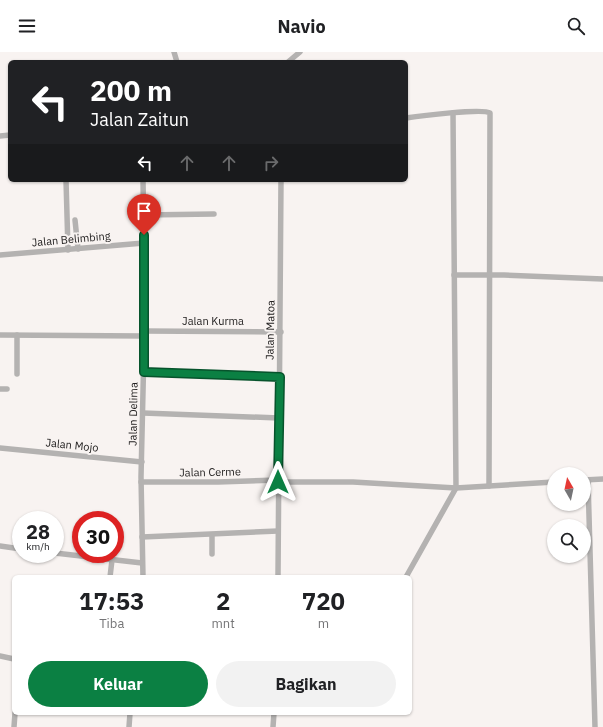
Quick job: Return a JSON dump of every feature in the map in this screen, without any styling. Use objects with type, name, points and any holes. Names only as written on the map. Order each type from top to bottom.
[{"type":"street","points":[[290,60],[300,52]]},
{"type":"street","points":[[408,118],[475,111],[488,111],[490,113],[491,417],[489,486]]},
{"type":"street","points":[[407,575],[456,488],[453,113]]},
{"type":"street","points":[[66,182],[68,250]]},
{"type":"street","name":"Jalan Delima","points":[[143,182],[143,575]]},
{"type":"street","name":"Jalan Matoa","points":[[278,575],[281,182]]},
{"type":"street","points":[[143,215],[214,214]]},
{"type":"street","points":[[75,220],[78,249]]},
{"type":"street","name":"Jalan Belimbing","points":[[0,255],[144,243]]},
{"type":"street","points":[[454,275],[490,274],[603,279]]},
{"type":"street","name":"Jalan Kurma","points":[[0,335],[281,332]]},
{"type":"street","points":[[16,374],[17,335]]},
{"type":"street","points":[[144,372],[280,377]]},
{"type":"street","points":[[0,389],[7,389]]},
{"type":"street","points":[[143,413],[279,418]]},
{"type":"street","name":"Jalan Mojo","points":[[0,448],[142,462]]},
{"type":"street","points":[[591,480],[603,479]]},
{"type":"street","name":"Jalan Cerme","points":[[142,482],[353,482],[456,488],[547,482]]},
{"type":"street","points":[[587,511],[595,727]]},
{"type":"street","points":[[142,537],[278,531]]},
{"type":"street","points":[[212,535],[212,554]]},
{"type":"street","points":[[0,546],[12,548]]},
{"type":"street","points":[[124,560],[142,563]]},
{"type":"street","points":[[110,575],[111,563]]},
{"type":"street","points":[[0,656],[12,659]]},
{"type":"street","points":[[14,727],[15,715]]},
{"type":"street","points":[[129,727],[130,715]]},
{"type":"street","points":[[273,727],[274,715]]},
{"type":"route","points":[[144,235],[144,372],[280,377],[278,482]]}]
